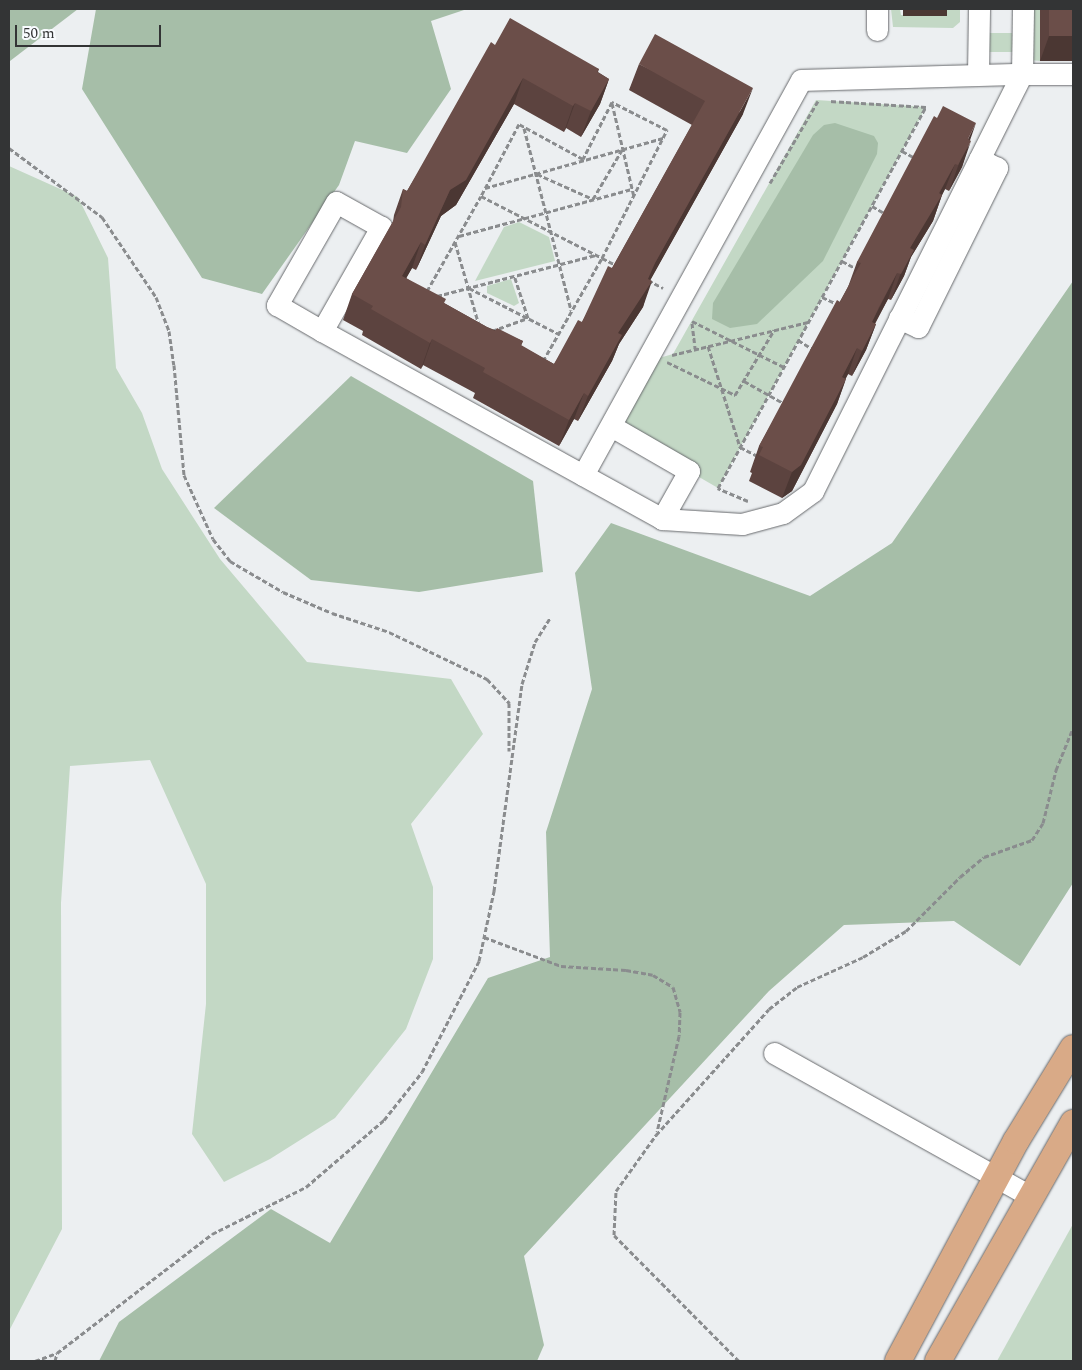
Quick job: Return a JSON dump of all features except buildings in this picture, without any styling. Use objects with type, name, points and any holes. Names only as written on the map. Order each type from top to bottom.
[{"type":"main road","points":[[898,1361],[997,1178],[1073,1048]]},
{"type":"main road","points":[[938,1361],[1073,1123]]},
{"type":"street","points":[[978,74],[979,9]]},
{"type":"street","points":[[322,331],[381,227],[336,202],[277,305],[322,331],[662,519],[742,524],[778,514],[800,504],[813,491],[1022,74],[1023,9]]},
{"type":"street","points":[[583,475],[684,298],[801,80],[978,74],[1073,74]]},
{"type":"street","points":[[611,426],[689,471],[662,519]]},
{"type":"street","points":[[774,1053],[1030,1196]]},
{"type":"path","points":[[778,514],[718,488],[926,107],[816,100]]},
{"type":"path","points":[[539,368],[602,258],[667,130],[612,102]]},
{"type":"path","points":[[612,102],[634,197]]},
{"type":"path","points":[[583,159],[612,102]]},
{"type":"path","points":[[422,300],[519,124],[583,159]]},
{"type":"path","points":[[524,127],[572,312]]},
{"type":"path","points":[[484,188],[664,138]]},
{"type":"path","points":[[9,148],[102,217],[156,297],[168,331],[174,365],[184,475],[213,538],[230,561],[283,592],[332,613],[389,632],[487,679],[509,703],[509,762]]},
{"type":"path","points":[[593,199],[623,148]]},
{"type":"path","points":[[902,150],[916,158]]},
{"type":"path","points":[[537,174],[593,199]]},
{"type":"path","points":[[458,236],[632,189]]},
{"type":"path","points":[[480,196],[627,270]]},
{"type":"path","points":[[872,206],[887,214]]},
{"type":"path","points":[[455,241],[481,335]]},
{"type":"path","points":[[431,298],[596,255]]},
{"type":"path","points":[[842,261],[858,269]]},
{"type":"path","points":[[514,275],[528,318]]},
{"type":"path","points":[[643,278],[684,298]]},
{"type":"path","points":[[468,288],[559,334]]},
{"type":"path","points":[[822,297],[840,306]]},
{"type":"path","points":[[694,317],[692,323],[695,349]]},
{"type":"path","points":[[491,332],[528,318]]},
{"type":"path","points":[[666,356],[808,322]]},
{"type":"path","points":[[692,323],[784,367]]},
{"type":"path","points":[[659,358],[735,395],[774,330]]},
{"type":"path","points":[[798,340],[814,350]]},
{"type":"path","points":[[708,346],[740,447],[758,456]]},
{"type":"path","points":[[744,381],[786,404]]},
{"type":"path","points":[[35,1361],[57,1353],[212,1234],[306,1187],[384,1120],[422,1072],[479,961],[494,891],[509,762],[522,684],[535,642],[550,618]]},
{"type":"path","points":[[738,1361],[614,1235],[616,1191],[656,1135],[769,1009],[797,987],[864,957],[906,931],[960,876],[984,857],[1032,840],[1043,823],[1056,770],[1073,728]]},
{"type":"path","points":[[484,937],[561,966],[626,970],[653,975],[673,987],[680,1012],[679,1036],[656,1135]]},
{"type":"path","points":[[55,1361],[57,1353]]},
{"type":"green space","points":[[10,9],[78,9],[10,61]]},
{"type":"green space","points":[[96,9],[467,9],[431,21],[451,89],[407,153],[355,141],[339,185],[262,294],[202,278],[82,89]]},
{"type":"green space","points":[[891,9],[900,9],[901,15],[944,15],[945,9],[960,9],[960,22],[953,28],[893,27]]},
{"type":"green space","points":[[1025,9],[1040,9],[1040,61],[1030,60]]},
{"type":"green space","points":[[989,33],[1020,33],[1020,52],[989,52]]},
{"type":"green space","points":[[816,100],[926,107],[718,488],[611,426],[659,358],[673,354]]},
{"type":"green space","points":[[835,123],[874,136],[878,143],[877,154],[823,261],[757,324],[730,328],[712,319],[713,303],[813,135],[824,125]]},
{"type":"green space","points":[[9,166],[78,197],[108,258],[116,368],[142,413],[162,469],[220,559],[307,662],[451,679],[483,734],[411,824],[433,887],[433,959],[406,1029],[335,1118],[270,1159],[224,1182],[192,1134],[206,1004],[206,884],[150,760],[70,766],[61,903],[62,1229],[9,1331]]},
{"type":"green space","points":[[519,222],[549,237],[555,261],[475,281],[504,227]]},
{"type":"green space","points":[[511,279],[519,303],[514,306],[487,293],[487,286]]},
{"type":"green space","points":[[1073,281],[1073,883],[1020,966],[954,921],[844,925],[769,991],[524,1256],[544,1345],[537,1361],[99,1361],[119,1322],[271,1209],[330,1243],[488,978],[550,957],[546,832],[592,689],[575,573],[611,523],[810,596],[892,543]]},
{"type":"green space","points":[[351,376],[533,481],[543,572],[419,592],[311,580],[214,508]]},
{"type":"green space","points":[[1073,1224],[1073,1361],[997,1361]]}]
